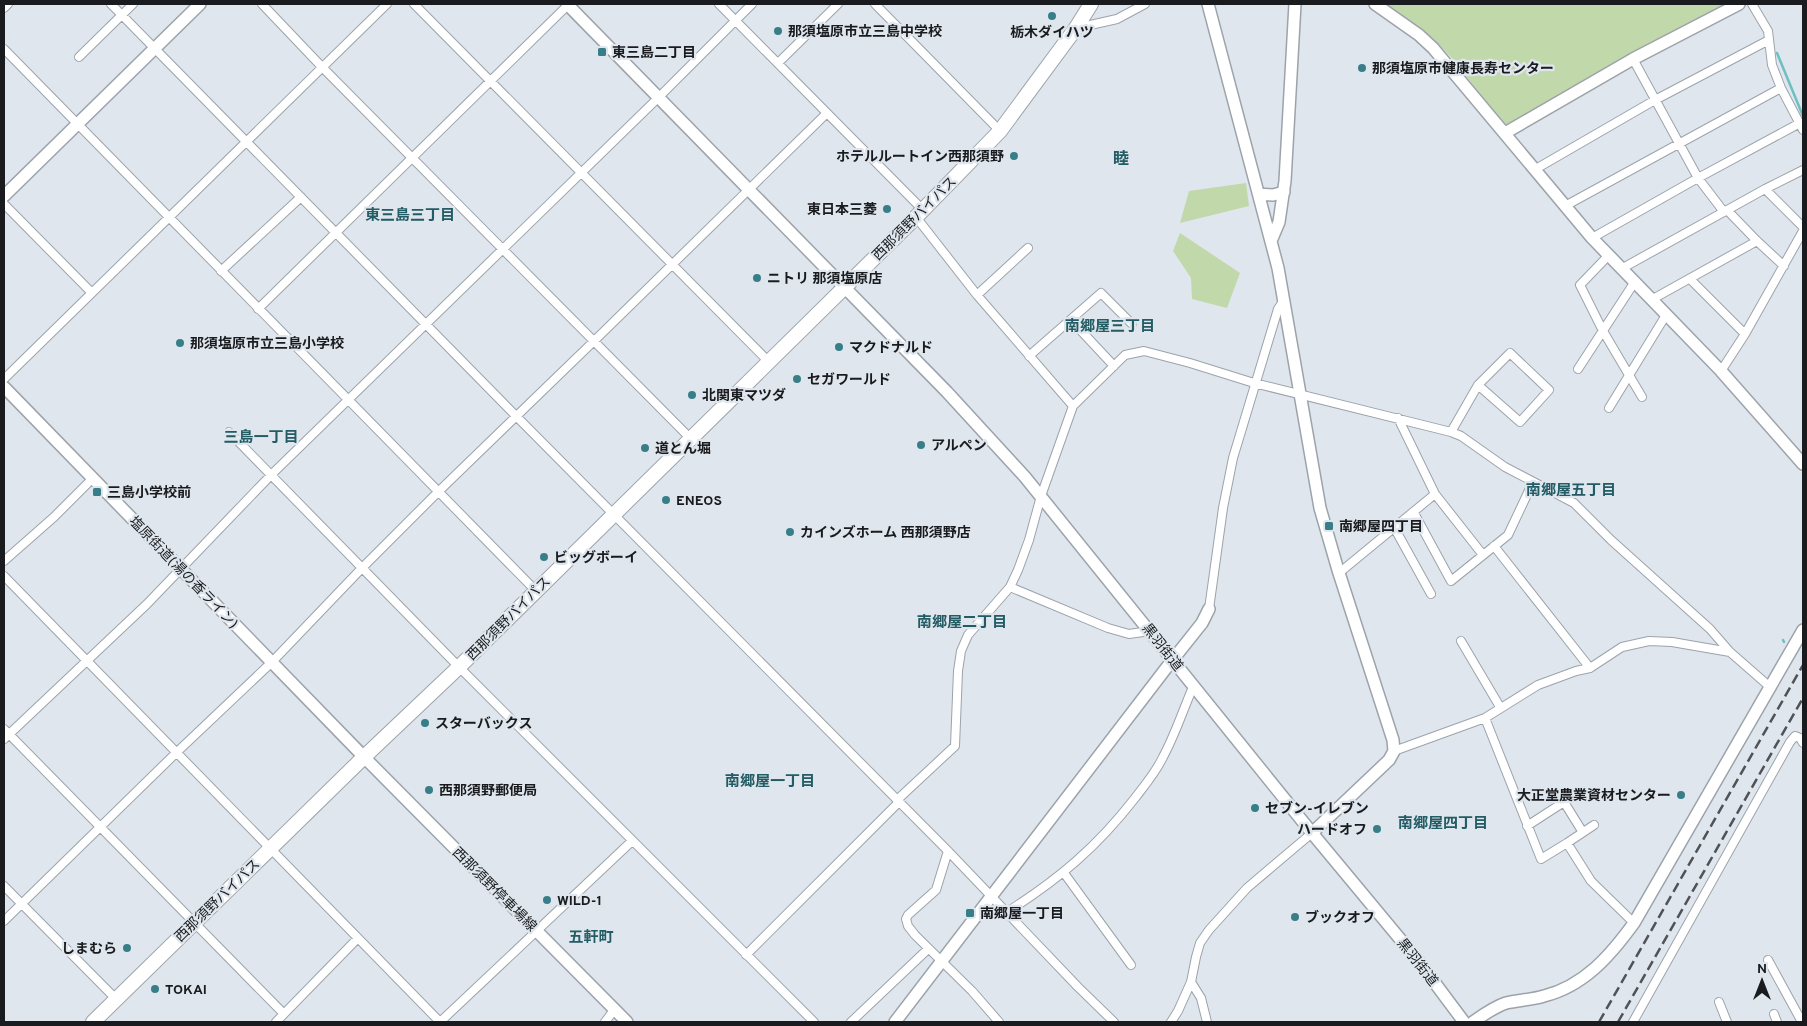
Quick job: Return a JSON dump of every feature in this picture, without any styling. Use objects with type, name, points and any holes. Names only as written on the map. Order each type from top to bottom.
[{"type":"highway","name":"西那須野バイパス","points":[[93,1022],[364,757],[459,667],[920,213],[1000,131],[1076,28],[1091,4]]},
{"type":"street","points":[[4,8],[8,4]]},
{"type":"street","points":[[111,4],[516,416],[948,850],[1114,1022]]},
{"type":"street","points":[[79,56],[133,4]]},
{"type":"street","points":[[4,196],[200,4]]},
{"type":"street","points":[[262,4],[322,67],[413,156],[502,249],[691,439]]},
{"type":"street","points":[[4,379],[386,4]]},
{"type":"street","points":[[414,4],[768,362]]},
{"type":"street","points":[[258,309],[568,4]]},
{"type":"street","name":"黒羽街道","points":[[568,4],[947,392],[1025,477],[1312,833],[1420,963],[1472,1022]]},
{"type":"street","points":[[719,4],[778,63],[920,213],[977,295],[1073,406]]},
{"type":"street","points":[[284,1014],[5,734],[147,604],[272,474],[752,4]]},
{"type":"street","points":[[778,63],[838,4]]},
{"type":"street","points":[[876,4],[1000,131]]},
{"type":"street","points":[[1076,28],[1117,19],[1145,4]]},
{"type":"street","points":[[1171,1022],[1191,982],[1200,943],[1209,930],[1246,888],[1312,833],[1389,760],[1394,751],[1392,736],[1339,574],[1320,508],[1284,300],[1271,241],[1208,4]]},
{"type":"street","points":[[1271,241],[1279,222],[1284,192],[1296,4]]},
{"type":"street","points":[[1376,4],[1434,48],[1592,238],[1721,371],[1803,464]]},
{"type":"street","points":[[1505,133],[1633,59],[1739,4]]},
{"type":"street","points":[[1592,238],[1698,178],[1802,126],[1772,65],[1768,31],[1752,4]]},
{"type":"street","points":[[1534,170],[1655,100],[1769,40]]},
{"type":"street","points":[[4,49],[168,218],[536,590]]},
{"type":"street","points":[[1633,59],[1698,178],[1725,211],[1784,266]]},
{"type":"street","points":[[1565,206],[1782,88]]},
{"type":"street","points":[[4,921],[272,662],[438,492],[826,113]]},
{"type":"street","points":[[1621,269],[1803,170]]},
{"type":"street","points":[[1765,189],[1803,227]]},
{"type":"street","points":[[1259,194],[1273,196],[1284,192]]},
{"type":"street","points":[[221,271],[301,197]]},
{"type":"street","points":[[4,204],[92,292]]},
{"type":"street","points":[[1721,371],[1746,334],[1803,231]]},
{"type":"street","points":[[1651,300],[1757,241]]},
{"type":"street","points":[[977,295],[1028,248]]},
{"type":"street","points":[[1608,256],[1580,286],[1603,331],[1642,397]]},
{"type":"street","points":[[1690,279],[1746,334]]},
{"type":"street","points":[[1578,369],[1634,283]]},
{"type":"street","points":[[1029,356],[1101,293],[1132,324]]},
{"type":"street","points":[[895,1022],[1198,629],[1209,609],[1223,508],[1233,458],[1254,383],[1278,310],[1284,300]]},
{"type":"street","points":[[1608,408],[1666,315]]},
{"type":"street","points":[[1070,320],[1114,366]]},
{"type":"street","points":[[746,955],[955,746],[958,671],[961,650],[968,635],[1010,587],[1024,555],[1041,496],[1073,406],[1125,355],[1144,351],[1254,383],[1398,418],[1461,436],[1506,467],[1574,503],[1649,575],[1710,629],[1730,652],[1770,687]]},
{"type":"street","points":[[1451,432],[1478,385],[1510,353],[1549,390],[1520,422],[1478,385]]},
{"type":"street","name":"塩原街道(湯の香ライン)","points":[[4,387],[364,757]]},
{"type":"street","points":[[1398,418],[1435,494],[1483,555]]},
{"type":"street","points":[[230,432],[632,842],[814,1022]]},
{"type":"street","points":[[4,561],[93,478]]},
{"type":"street","points":[[1414,513],[1451,581],[1508,534],[1533,482]]},
{"type":"street","points":[[1339,574],[1435,494]]},
{"type":"street","points":[[1395,529],[1430,594]]},
{"type":"street","points":[[1494,546],[1590,668]]},
{"type":"street","points":[[4,576],[440,1022],[632,842]]},
{"type":"street","points":[[1010,587],[1108,628],[1129,634],[1150,631]]},
{"type":"street","points":[[1472,1022],[1495,1007],[1506,1003],[1560,991],[1584,977],[1610,955],[1634,923],[1803,630]]},
{"type":"street","points":[[1461,641],[1500,708]]},
{"type":"street","points":[[1394,751],[1484,718],[1538,685],[1590,668],[1622,647],[1649,641],[1672,642],[1730,652]]},
{"type":"street","points":[[1006,912],[1064,873],[1082,858],[1116,822],[1152,776],[1163,758],[1193,687]]},
{"type":"street","points":[[1484,718],[1541,859],[1594,825]]},
{"type":"street","points":[[1633,1022],[1790,742],[1795,736],[1800,738],[1803,743]]},
{"type":"street","name":"西那須野停車場線","points":[[364,757],[627,1022]]},
{"type":"street","points":[[1527,826],[1564,802],[1582,832]]},
{"type":"street","points":[[1567,843],[1591,881],[1634,923]]},
{"type":"street","points":[[948,850],[936,890],[908,915],[906,919],[908,926],[928,949],[972,991],[999,1022]]},
{"type":"street","points":[[1064,873],[1131,965]]},
{"type":"street","points":[[4,886],[116,999]]},
{"type":"street","points":[[276,1022],[358,938]]},
{"type":"street","points":[[851,1022],[928,949]]},
{"type":"street","points":[[1768,960],[1802,1022]]},
{"type":"street","points":[[1191,982],[1201,998],[1207,1022]]},
{"type":"street","points":[[1720,1002],[1727,1022]]},
{"type":"street","points":[[605,1022],[614,1010]]},
{"type":"street","points":[[1774,1014],[1778,1022]]},
{"type":"green space","points":[[1385,4],[1726,4],[1505,126],[1452,58],[1431,37]]},
{"type":"green space","points":[[1246,183],[1249,206],[1180,223],[1189,191]]},
{"type":"green space","points":[[1180,233],[1240,273],[1227,308],[1192,299],[1191,278],[1173,251]]},
{"type":"waterway","points":[[1777,53],[1803,116]]},
{"type":"railway","points":[[1599,1022],[1803,665]]},
{"type":"railway","points":[[1618,1022],[1803,698]]},
{"type":"place","name":"栃木ダイハツ","points":[[1052,16]]},
{"type":"place","name":"那須塩原市立三島中学校","points":[[778,31]]},
{"type":"place","name":"東三島二丁目","points":[[602,52]]},
{"type":"place","name":"那須塩原市健康長寿センター","points":[[1362,68]]},
{"type":"place","name":"ホテルルートイン西那須野","points":[[1014,156]]},
{"type":"place","name":"東日本三菱","points":[[887,209]]},
{"type":"place","name":"ニトリ 那須塩原店","points":[[757,278]]},
{"type":"place","name":"那須塩原市立三島小学校","points":[[180,343]]},
{"type":"place","name":"マクドナルド","points":[[839,347]]},
{"type":"place","name":"セガワールド","points":[[797,379]]},
{"type":"place","name":"北関東マツダ","points":[[692,395]]},
{"type":"place","name":"アルペン","points":[[921,445]]},
{"type":"place","name":"道とん堀","points":[[645,448]]},
{"type":"place","name":"三島小学校前","points":[[97,492]]},
{"type":"place","name":"ENEOS","points":[[666,500]]},
{"type":"place","name":"南郷屋四丁目","points":[[1329,526]]},
{"type":"place","name":"カインズホーム 西那須野店","points":[[790,532]]},
{"type":"place","name":"ビッグボーイ","points":[[544,557]]},
{"type":"place","name":"スターバックス","points":[[425,723]]},
{"type":"place","name":"西那須野郵便局","points":[[429,790]]},
{"type":"place","name":"大正堂農業資材センター","points":[[1681,795]]},
{"type":"place","name":"セブン-イレブン","points":[[1255,808]]},
{"type":"place","name":"ハードオフ","points":[[1377,829]]},
{"type":"place","name":"WILD-1","points":[[547,900]]},
{"type":"place","name":"南郷屋一丁目","points":[[970,913]]},
{"type":"place","name":"ブックオフ","points":[[1295,917]]},
{"type":"place","name":"しまむら","points":[[127,948]]},
{"type":"place","name":"TOKAI","points":[[155,989]]},
{"type":"district","name":"睦","points":[[1121,158]]},
{"type":"district","name":"東三島三丁目","points":[[410,215]]},
{"type":"district","name":"南郷屋三丁目","points":[[1110,326]]},
{"type":"district","name":"三島一丁目","points":[[261,437]]},
{"type":"district","name":"南郷屋五丁目","points":[[1571,490]]},
{"type":"district","name":"南郷屋二丁目","points":[[962,622]]},
{"type":"district","name":"南郷屋一丁目","points":[[770,781]]},
{"type":"district","name":"南郷屋四丁目","points":[[1443,823]]},
{"type":"district","name":"五軒町","points":[[591,937]]}]
